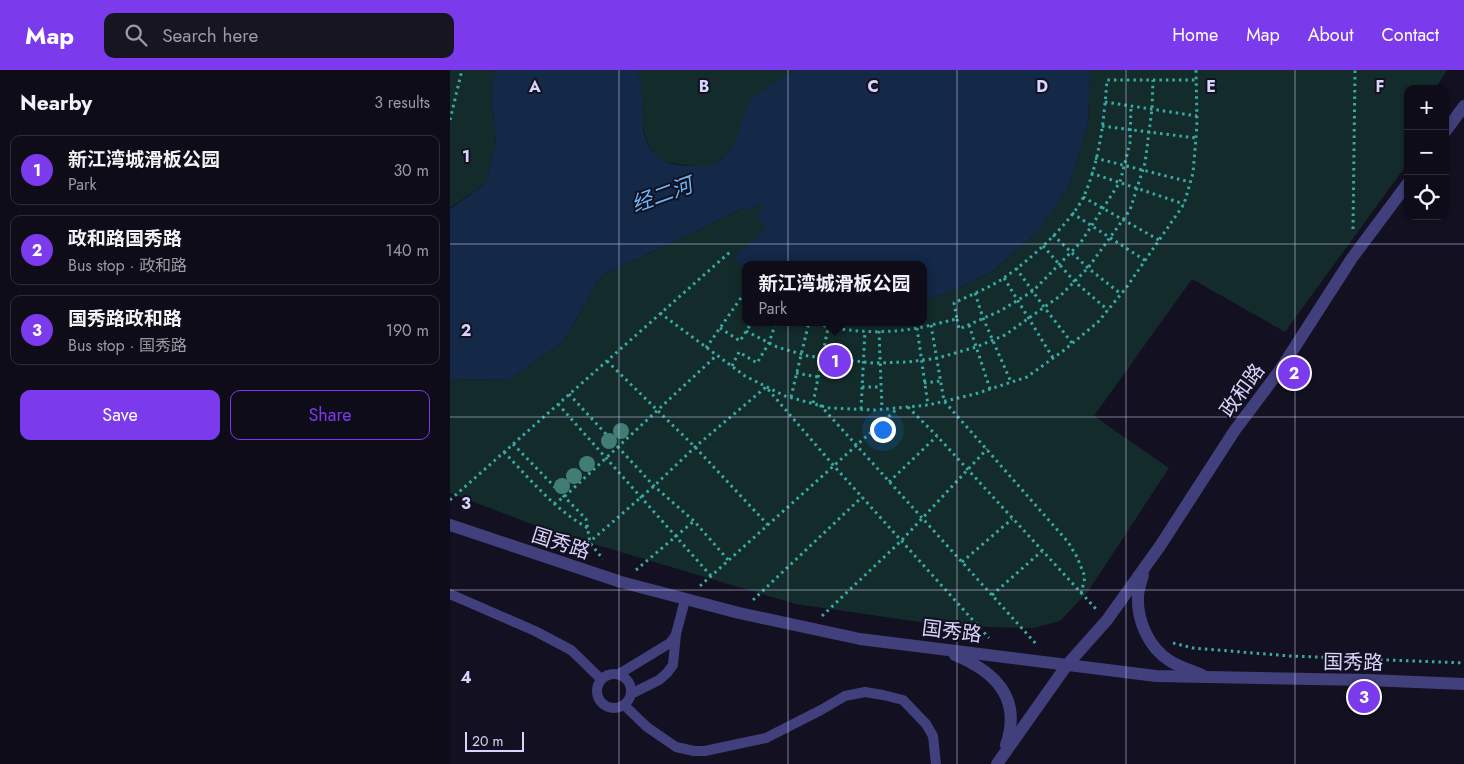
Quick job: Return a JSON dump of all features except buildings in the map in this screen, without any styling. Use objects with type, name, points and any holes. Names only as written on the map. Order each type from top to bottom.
[{"type":"street","points":[[1446,130],[1464,106]]},
{"type":"street","name":"政和路","points":[[1209,678],[1170,661],[1157,650],[1148,636],[1139,618],[1138,596],[1143,572],[1235,430],[1280,370],[1352,258],[1404,188]]},
{"type":"street","name":"国秀路","points":[[450,525],[564,564],[685,600],[860,639],[1156,676],[1368,680],[1464,684]]},
{"type":"street","name":"政和路","points":[[999,760],[1067,665],[1107,620],[1160,546]]},
{"type":"street","name":"政和路","points":[[939,649],[971,662],[987,672],[1003,689],[1008,700],[1010,724],[1009,737],[999,760]]},
{"type":"lane","points":[[450,594],[571,650],[601,679]]},
{"type":"lane","points":[[676,634],[670,643],[619,674],[607,675],[601,679],[596,691],[599,701],[608,708],[618,708],[624,705],[631,694],[658,680],[667,673],[673,665],[676,634],[685,600]]},
{"type":"lane","points":[[619,674],[629,683],[631,694]]},
{"type":"lane","points":[[624,705],[647,727],[676,747],[694,751],[706,751],[766,738],[845,696],[865,692],[883,694],[903,700],[926,724],[933,736],[936,764]]},
{"type":"path","points":[[450,120],[462,70]]},
{"type":"path","points":[[660,313],[745,376],[791,397],[830,408],[882,409],[928,405],[1027,377],[1054,358],[1098,322],[1146,261],[1184,204],[1193,173],[1197,116],[1196,70]]},
{"type":"path","points":[[1352,258],[1355,70]]},
{"type":"path","points":[[1131,106],[1130,143],[1120,182],[1081,242],[1034,291],[1000,311],[959,329],[954,303],[1004,278],[1043,246],[1072,213],[1083,197],[1091,173],[1102,126],[1107,80],[1196,80]]},
{"type":"path","points":[[746,331],[777,347],[801,354],[822,358],[880,363],[938,358],[976,347],[1005,335],[1060,296],[1088,268],[1112,238],[1130,210],[1143,169],[1152,109],[1153,80]]},
{"type":"path","points":[[1105,102],[1197,116]]},
{"type":"path","points":[[1102,126],[1196,138]]},
{"type":"path","points":[[1095,158],[1190,182]]},
{"type":"path","points":[[1091,173],[1184,204]]},
{"type":"path","points":[[1083,197],[1160,240]]},
{"type":"path","points":[[1072,213],[1146,261]]},
{"type":"path","points":[[1053,235],[1088,268],[1121,294]]},
{"type":"path","points":[[1043,246],[1074,282],[1108,310]]},
{"type":"path","points":[[450,500],[731,251]]},
{"type":"path","points":[[1016,268],[1072,343]]},
{"type":"path","points":[[1004,278],[1054,358]]},
{"type":"path","points":[[975,293],[983,318],[1011,382]]},
{"type":"path","points":[[706,348],[742,296]]},
{"type":"path","points":[[927,326],[957,319]]},
{"type":"path","points":[[931,325],[944,401],[1068,542],[1077,557],[1085,577],[1081,594]]},
{"type":"path","points":[[969,325],[990,389]]},
{"type":"path","points":[[720,328],[740,341],[749,326]]},
{"type":"path","points":[[732,366],[739,352],[757,363],[769,343],[775,326]]},
{"type":"path","points":[[791,397],[809,326]]},
{"type":"path","points":[[822,326],[880,331],[926,326]]},
{"type":"path","points":[[813,403],[828,328]]},
{"type":"path","points":[[917,328],[928,405]]},
{"type":"path","points":[[861,409],[865,331]]},
{"type":"path","points":[[880,331],[882,409]]},
{"type":"path","points":[[554,504],[564,497],[716,355]]},
{"type":"path","points":[[607,360],[695,448],[768,525]]},
{"type":"path","points":[[796,374],[818,377]]},
{"type":"path","points":[[924,383],[941,381]]},
{"type":"path","points":[[564,564],[766,387]]},
{"type":"path","points":[[766,387],[834,466],[1006,657]]},
{"type":"path","points":[[862,387],[881,387]]},
{"type":"path","points":[[570,394],[616,447],[654,486],[694,521],[730,562]]},
{"type":"path","points":[[558,404],[712,577]]},
{"type":"path","points":[[819,405],[1053,664]]},
{"type":"path","points":[[685,600],[730,562],[768,525],[899,407]]},
{"type":"path","points":[[908,407],[938,436],[1012,519],[1107,620]]},
{"type":"path","points":[[889,482],[938,436]]},
{"type":"path","points":[[513,444],[586,519],[590,543],[604,561]]},
{"type":"path","points":[[809,628],[901,541],[987,449]]},
{"type":"path","points":[[504,452],[554,504],[573,520],[588,528]]},
{"type":"path","points":[[739,613],[862,497]]},
{"type":"path","points":[[962,562],[1012,519]]},
{"type":"path","points":[[621,582],[694,521]]},
{"type":"path","points":[[992,595],[1042,551]]},
{"type":"path","points":[[1148,636],[1193,648],[1290,656],[1464,663]]},
{"type":"green space","points":[[450,70],[496,70],[491,90],[496,143],[485,184],[450,208]]},
{"type":"green space","points":[[637,70],[794,70],[779,81],[728,154],[715,164],[700,167],[663,162],[654,154],[647,142],[642,124],[641,84]]},
{"type":"green space","points":[[1090,70],[1447,70],[1438,85],[1404,85],[1404,168],[1285,332],[1192,279],[1094,416],[1169,468],[1087,593],[1060,621],[1034,628],[947,626],[796,604],[569,538],[450,493],[450,383],[455,379],[509,380],[563,342],[601,276],[746,207],[749,211],[759,202],[765,208],[767,228],[732,259],[742,265],[742,326],[927,326],[927,298],[942,295],[992,272],[1039,231],[1069,186],[1088,124]]},
{"type":"water","name":"经二河","points":[[496,70],[637,70],[641,81],[643,128],[652,151],[669,163],[693,166],[705,165],[721,160],[733,146],[746,108],[753,97],[794,70],[1090,70],[1088,124],[1069,186],[1039,231],[992,272],[942,295],[927,298],[927,261],[742,261],[742,265],[732,259],[766,228],[756,216],[764,208],[759,203],[749,211],[746,207],[601,276],[563,342],[509,380],[455,379],[450,383],[450,209],[485,184],[496,143],[491,90]]},
{"type":"place","name":"新江湾城滑板公园","points":[[835,361]]},
{"type":"place","name":"政和路国秀路","points":[[1294,373]]},
{"type":"place","name":"国秀路政和路","points":[[1364,697]]}]
